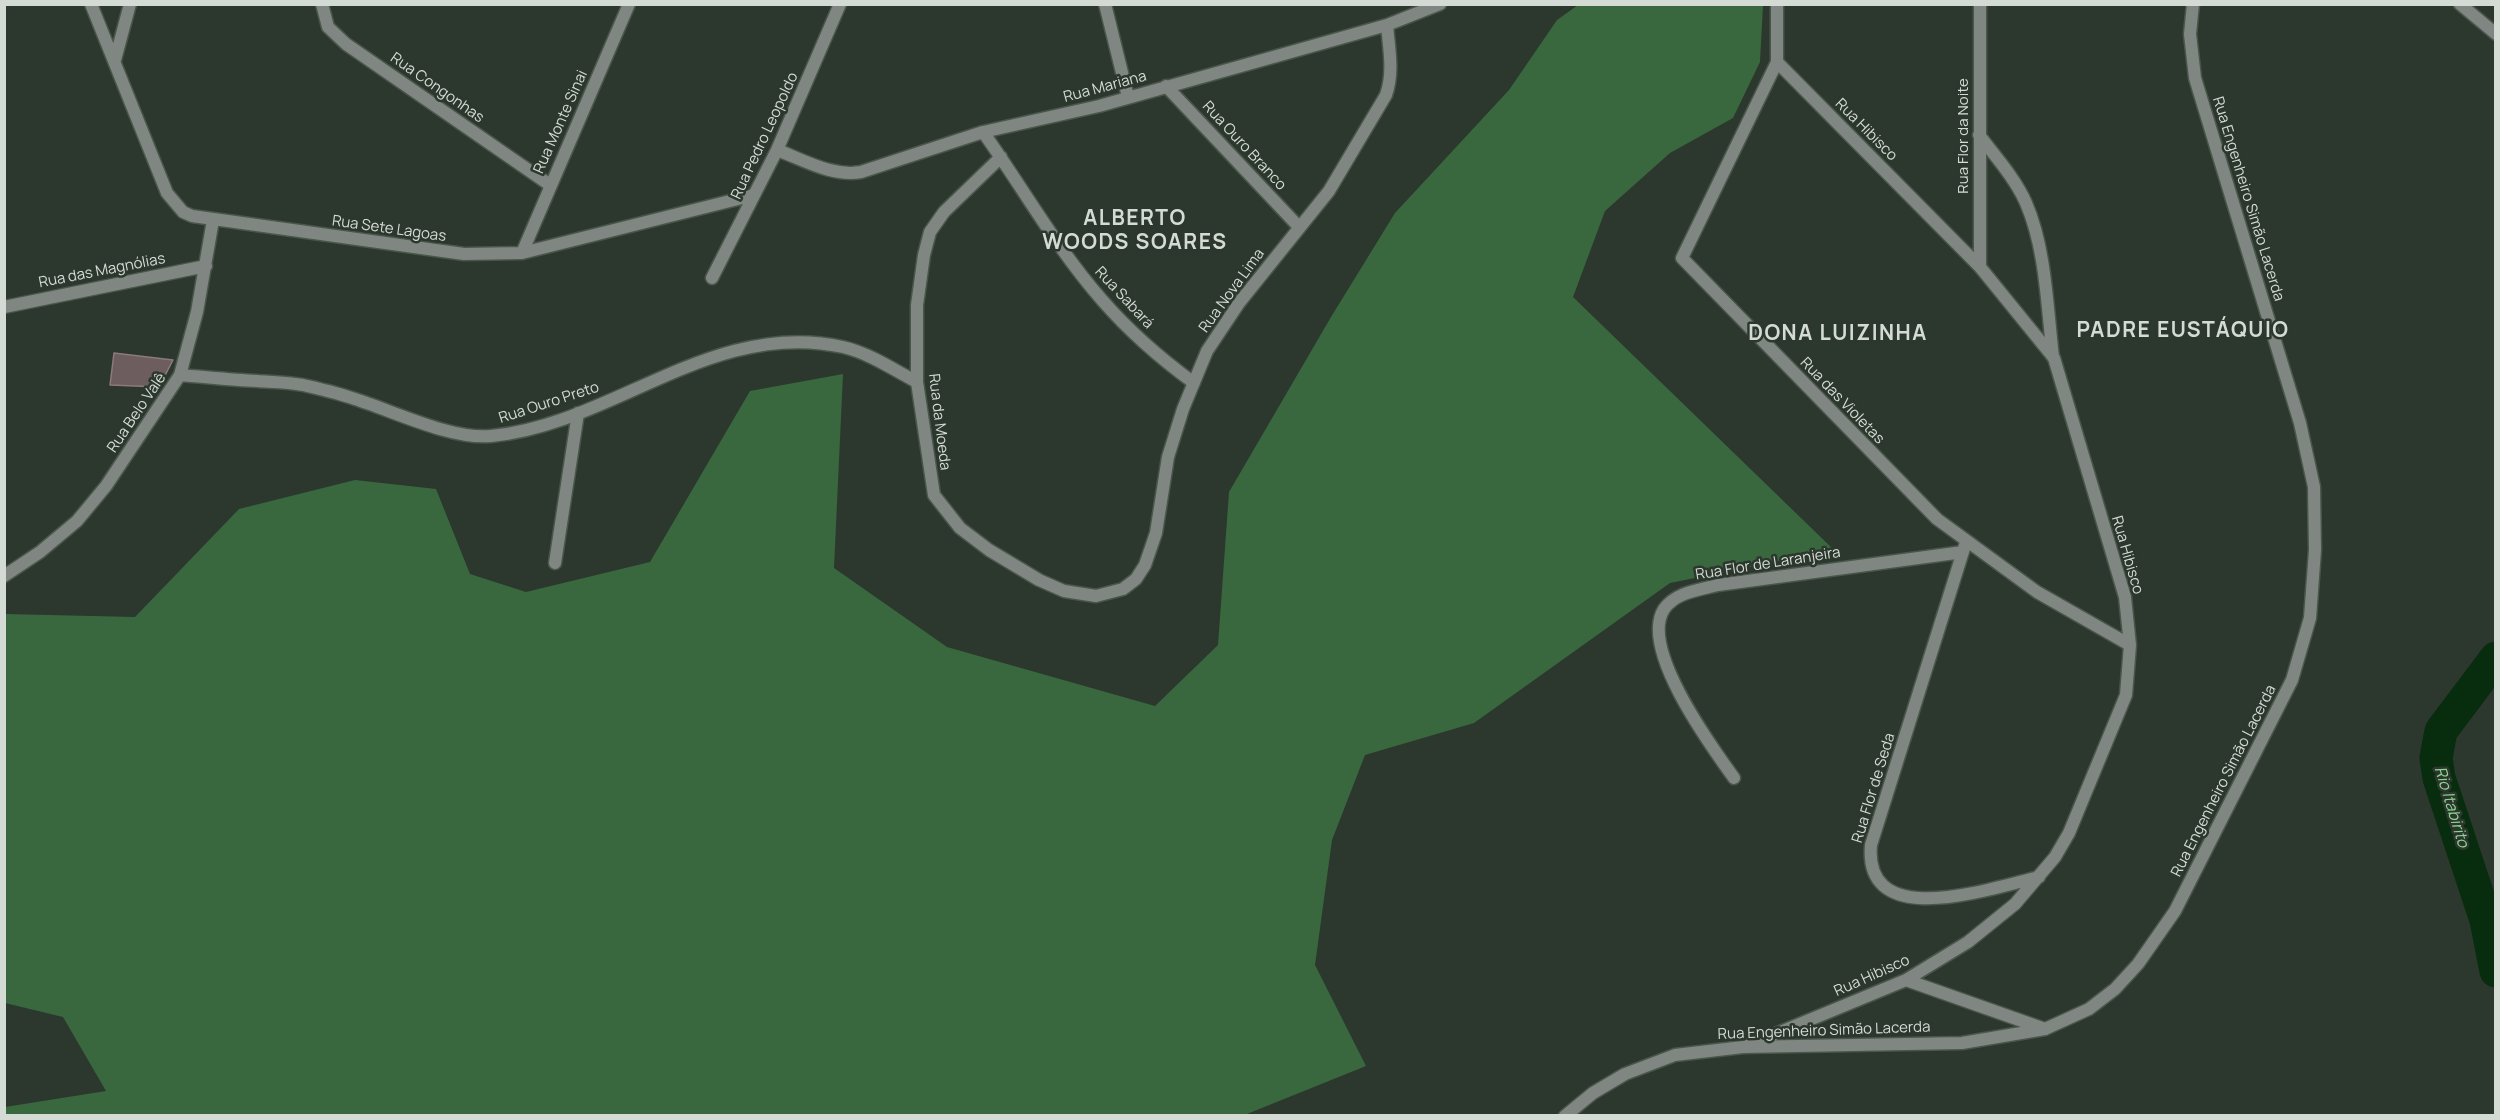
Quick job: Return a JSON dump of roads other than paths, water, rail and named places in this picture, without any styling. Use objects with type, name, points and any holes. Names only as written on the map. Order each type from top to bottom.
[{"type":"street","name":"Rua Sete Lagoas","points":[[91,4],[167,193],[183,212],[213,220],[464,254],[522,253],[754,195]]},
{"type":"street","points":[[115,60],[130,4]]},
{"type":"street","name":"Rua Congonhas","points":[[322,4],[328,27],[346,44],[550,185]]},
{"type":"street","name":"Rua Monte Sinai","points":[[522,253],[629,4]]},
{"type":"street","name":"Rua Pedro Leopoldo","points":[[712,278],[777,150],[840,4]]},
{"type":"street","points":[[1105,4],[1128,97]]},
{"type":"street","name":"Rua Mariana","points":[[777,150],[834,172],[847,174],[983,132],[1099,106],[1387,25],[1440,4]]},
{"type":"street","name":"Rua das Violetas","points":[[1778,4],[1777,62],[1682,258],[1965,547],[2037,592],[2130,645]]},
{"type":"street","name":"Rua Flor da Noite","points":[[1980,4],[1980,267]]},
{"type":"street","name":"Rua Engenheiro Simão Lacerda","points":[[1565,1116],[1593,1093],[1648,1065],[1675,1055],[1743,1047],[1962,1042],[2045,1029],[2089,1009],[2115,989],[2138,964],[2175,911],[2292,680],[2310,618],[2315,550],[2314,487],[2300,423],[2195,78],[2190,34],[2193,4]]},
{"type":"street","points":[[2460,4],[2493,32]]},
{"type":"street","name":"Rua Nova Lima","points":[[1123,589],[1136,579],[1145,565],[1156,533],[1168,457],[1183,409],[1207,351],[1239,303],[1329,191],[1386,95],[1391,66],[1387,25]]},
{"type":"street","name":"Rua Hibisco","points":[[1743,1047],[1906,980],[1968,942],[2015,904],[2039,877],[2069,833],[2126,695],[2130,645],[2125,597],[2054,358],[1980,267],[1777,62]]},
{"type":"street","name":"Rua Ouro Branco","points":[[1166,86],[1299,227]]},
{"type":"street","name":"Rua Sabará","points":[[983,132],[1063,251],[1102,301],[1168,363],[1194,383]]},
{"type":"street","points":[[1979,135],[2015,184],[2032,220],[2038,243],[2054,358]]},
{"type":"street","name":"Rua da Moeda","points":[[1001,157],[944,212],[930,232],[917,305],[917,382],[934,495],[960,528],[989,550],[1039,580],[1080,596],[1096,596],[1123,589]]},
{"type":"street","name":"Rua Belo Valê","points":[[4,576],[40,552],[77,521],[106,486],[180,375],[206,266],[213,220]]},
{"type":"street","name":"Rua das Magnólias","points":[[4,307],[206,266]]},
{"type":"street","name":"Rua Ouro Preto","points":[[180,375],[300,384],[353,398],[444,430],[489,437],[521,431],[578,413],[702,361],[737,350],[769,344],[805,342],[844,347],[879,361],[917,382]]},
{"type":"street","points":[[555,563],[578,413]]},
{"type":"street","name":"Rua Flor de Laranjeira","points":[[1734,778],[1689,709],[1663,655],[1660,621],[1664,609],[1673,600],[1685,593],[1718,585],[1965,547]]},
{"type":"street","name":"Rua Flor de Seda","points":[[1965,547],[1871,845],[1872,869],[1878,883],[1886,890],[1908,899],[1961,895],[2039,877]]},
{"type":"street","points":[[1906,980],[2045,1029]]},
{"type":"waterway","name":"Rio Itabirito","points":[[2496,658],[2441,731],[2436,758],[2439,778],[2486,920],[2496,971]]},
{"type":"district","name":"ALBERTO WOODS SOARES","points":[[1135,231]]},
{"type":"district","name":"PADRE EUSTÁQUIO","points":[[2183,331]]},
{"type":"district","name":"DONA LUIZINHA","points":[[1838,334]]}]
